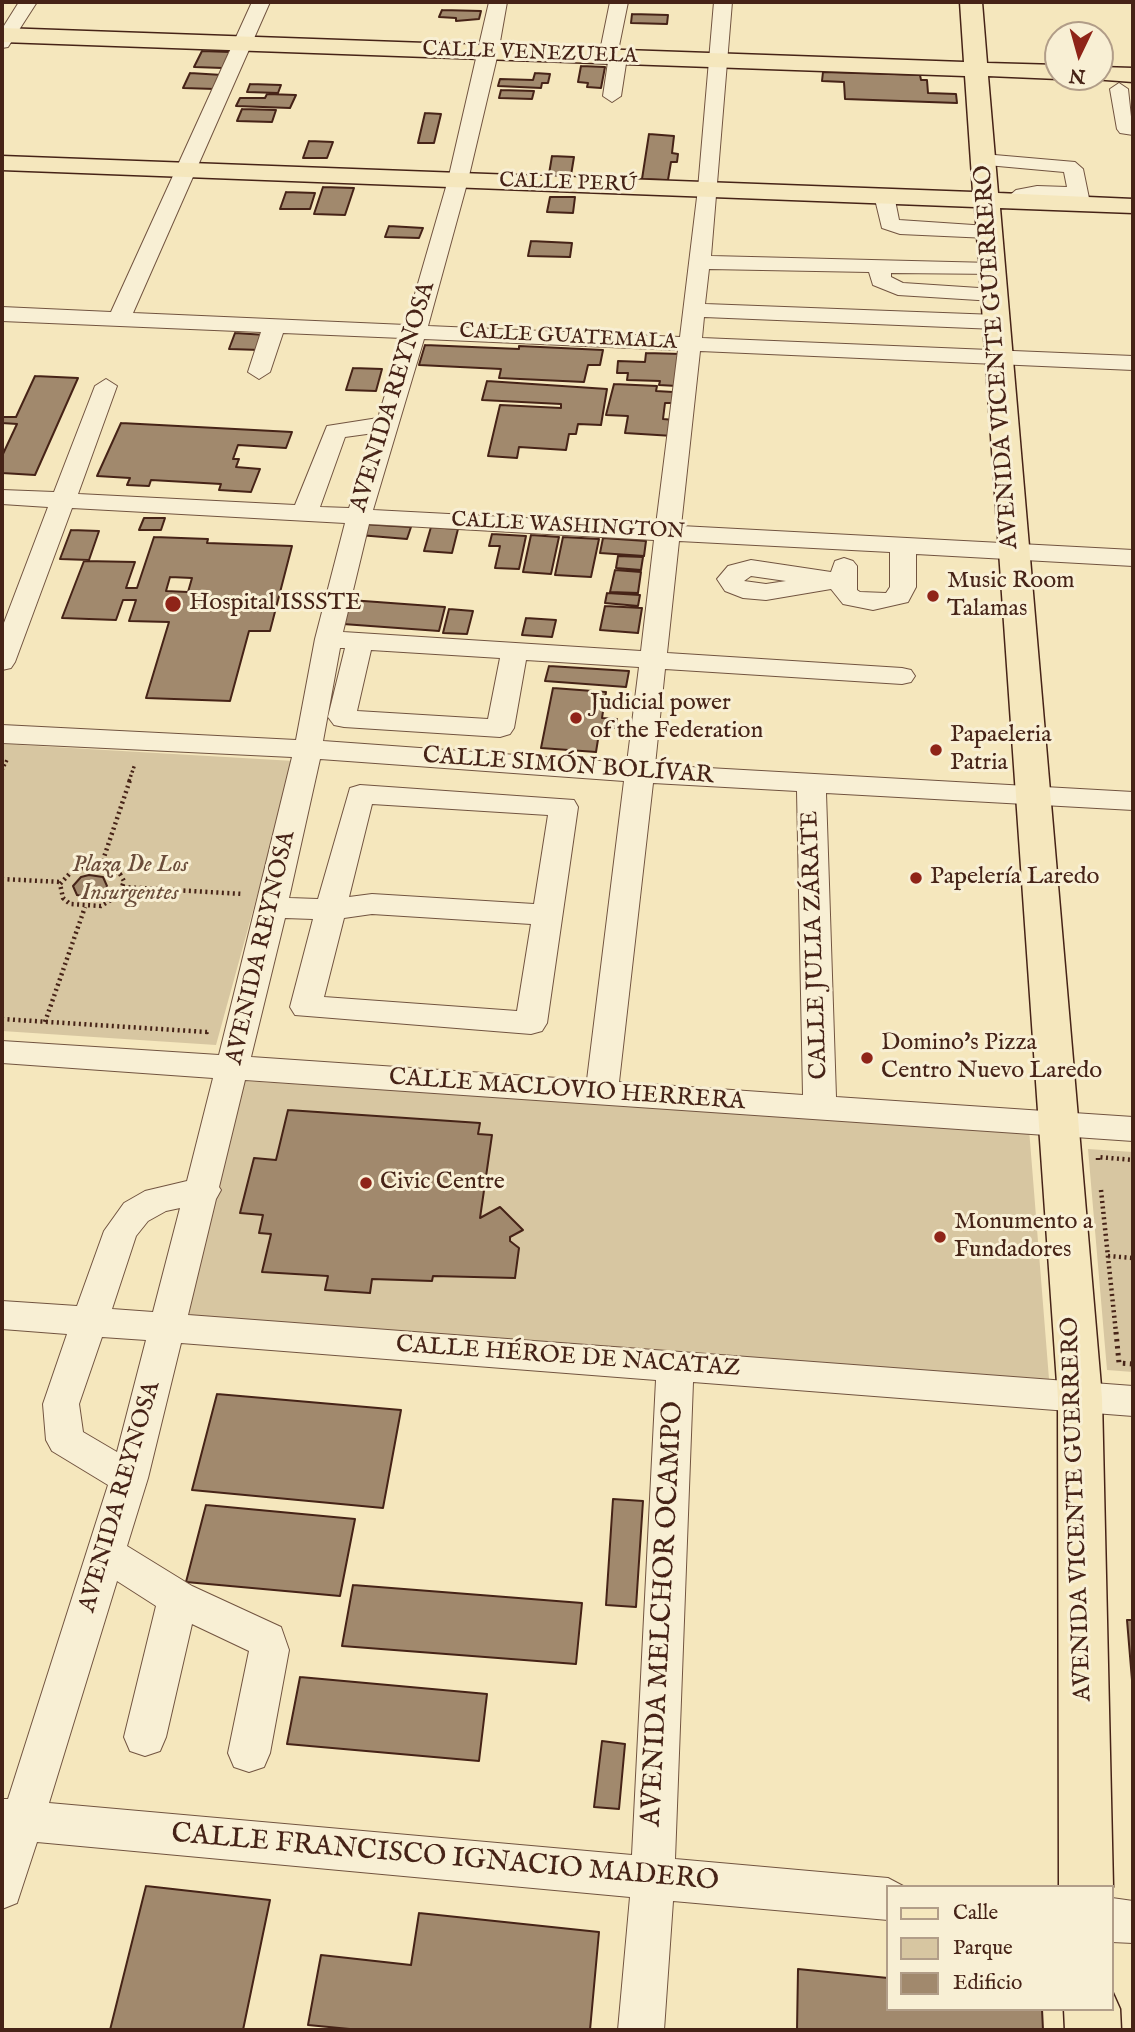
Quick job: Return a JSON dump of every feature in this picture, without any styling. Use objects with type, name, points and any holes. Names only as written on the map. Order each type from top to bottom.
[{"type":"main road","name":"AVENIDA VICENTE GUERRERO","points":[[971,2],[983,160],[1000,200],[989,232],[1080,1398],[1086,1885]]},
{"type":"main road","name":"CALLE VENEZUELA","points":[[3,38],[1044,71]]},
{"type":"main road","name":"CALLE PERÚ","points":[[2,163],[1000,200],[1079,198],[1133,206]]},
{"type":"main road","points":[[1092,2011],[1093,2030]]},
{"type":"street","points":[[3,38],[28,2]]},
{"type":"street","points":[[119,319],[261,2]]},
{"type":"street","name":"AVENIDA REYNOSA","points":[[2,1888],[13,1820],[107,1554],[129,1478],[204,1190],[275,897],[328,639],[359,515],[458,180],[489,53],[498,2]]},
{"type":"street","points":[[612,96],[619,2]]},
{"type":"street","points":[[602,1093],[700,262],[723,2]]},
{"type":"street","points":[[1126,82],[1127,129],[1133,129]]},
{"type":"street","points":[[983,160],[1068,166],[1073,169],[1079,198]]},
{"type":"street","points":[[884,195],[889,224],[900,228],[989,232]]},
{"type":"street","points":[[700,262],[879,264],[881,280],[898,289],[994,295]]},
{"type":"street","points":[[694,310],[844,316],[994,295]]},
{"type":"street","name":"CALLE GUATEMALA","points":[[2,314],[1133,363]]},
{"type":"street","points":[[844,316],[845,351]]},
{"type":"street","points":[[259,372],[274,325]]},
{"type":"street","points":[[2,662],[11,612],[63,500],[106,386]]},
{"type":"street","points":[[305,513],[335,431],[388,424]]},
{"type":"street","name":"CALLE WASHINGTON","points":[[2,498],[1133,558]]},
{"type":"street","points":[[844,543],[838,581],[844,592],[852,598],[873,602],[899,597],[903,587],[903,546]]},
{"type":"street","points":[[328,639],[902,676]]},
{"type":"street","points":[[360,641],[342,717],[344,719],[500,729],[515,650]]},
{"type":"street","name":"CALLE SIMÓN BOLÍVAR","points":[[2,734],[307,749],[640,773],[1133,801]]},
{"type":"street","name":"CALLE JULIA ZÁRATE","points":[[811,782],[820,1108]]},
{"type":"street","points":[[360,794],[565,807],[531,1023],[306,1007],[332,902],[360,794]]},
{"type":"street","points":[[275,897],[548,915]]},
{"type":"street","name":"CALLE MACLOVIO HERRERA","points":[[5,1060],[234,1068],[1133,1129]]},
{"type":"street","points":[[129,1478],[65,1440],[61,1404],[121,1231],[136,1212],[157,1200],[204,1190]]},
{"type":"street","name":"CALLE HÉROE DE NACATAZ","points":[[2,1315],[1133,1401]]},
{"type":"street","name":"AVENIDA MELCHOR OCAMPO","points":[[641,2030],[653,1877],[675,1366]]},
{"type":"street","points":[[107,1554],[178,1598],[267,1640],[269,1650],[249,1753]]},
{"type":"street","points":[[145,1737],[178,1598]]},
{"type":"street","name":"CALLE FRANCISCO IGNACIO MADERO","points":[[13,1820],[886,1899]]},
{"type":"street","points":[[1114,1920],[1133,1923]]},
{"type":"path","points":[[2,770],[7,758],[20,758]]},
{"type":"path","points":[[122,764],[148,765]]},
{"type":"path","points":[[101,866],[135,764]]},
{"type":"path","points":[[101,866],[120,874],[123,887],[111,901],[85,907],[69,904],[62,898],[61,883],[72,871],[101,866]]},
{"type":"path","points":[[2,879],[61,883]]},
{"type":"path","points":[[239,907],[246,882]]},
{"type":"path","points":[[123,887],[243,894]]},
{"type":"path","points":[[45,1022],[85,907]]},
{"type":"path","points":[[2,1019],[207,1032],[210,1019]]},
{"type":"path","points":[[1099,1170],[1098,1157],[1133,1160]]},
{"type":"path","points":[[1101,1182],[1119,1363],[1133,1364]]},
{"type":"path","points":[[1108,1256],[1133,1258]]},
{"type":"green space","name":"Plaza De Los Insurgentes","points":[[2,744],[294,761],[216,1045],[2,1031]]},
{"type":"green space","points":[[244,1081],[1029,1129],[1049,1379],[184,1321]]},
{"type":"green space","points":[[1088,1149],[1133,1152],[1133,1372],[1107,1370]]},
{"type":"building","points":[[442,10],[481,11],[479,19],[456,21],[456,18],[439,17]]},
{"type":"building","points":[[632,14],[668,15],[667,24],[631,23]]},
{"type":"building","points":[[202,51],[230,52],[223,68],[194,67]]},
{"type":"building","points":[[581,66],[605,67],[601,88],[587,87],[588,83],[578,82]]},
{"type":"building","points":[[823,72],[920,75],[921,80],[927,80],[928,93],[956,94],[957,103],[845,99],[844,82],[822,81]]},
{"type":"building","points":[[190,73],[222,75],[215,89],[183,88]]},
{"type":"building","points":[[535,73],[550,74],[548,83],[542,83],[541,88],[498,86],[500,79],[533,80]]},
{"type":"building","points":[[250,84],[281,85],[278,93],[247,92]]},
{"type":"building","points":[[501,90],[534,91],[532,99],[499,98]]},
{"type":"building","points":[[267,94],[296,95],[290,108],[236,106],[240,98],[265,98]]},
{"type":"building","points":[[242,109],[276,110],[272,122],[237,121]]},
{"type":"building","points":[[425,113],[441,114],[434,143],[418,143]]},
{"type":"building","points":[[649,134],[674,136],[672,153],[678,154],[677,162],[671,162],[668,180],[642,179]]},
{"type":"building","points":[[309,141],[333,142],[327,158],[303,158]]},
{"type":"building","points":[[552,156],[574,157],[571,175],[549,174]]},
{"type":"building","points":[[323,187],[354,188],[345,215],[314,214]]},
{"type":"building","points":[[286,192],[315,193],[310,209],[280,209]]},
{"type":"building","points":[[550,197],[575,197],[573,213],[547,212]]},
{"type":"building","points":[[389,226],[423,228],[419,238],[385,237]]},
{"type":"building","points":[[531,241],[572,243],[570,257],[528,256]]},
{"type":"building","points":[[235,333],[266,335],[260,350],[229,349]]},
{"type":"building","points":[[425,345],[603,350],[600,365],[588,365],[584,382],[499,378],[501,369],[419,365]]},
{"type":"building","points":[[646,353],[681,354],[677,386],[659,385],[660,381],[627,380],[628,373],[617,373],[618,361],[645,362]]},
{"type":"building","points":[[353,368],[382,369],[376,391],[346,390]]},
{"type":"building","points":[[35,376],[78,378],[35,475],[2,473],[2,456],[17,424],[2,423],[2,417],[16,417]]},
{"type":"building","points":[[487,381],[607,389],[601,425],[578,424],[576,434],[569,434],[566,450],[519,447],[517,458],[488,456],[500,405],[561,408],[561,404],[482,400]]},
{"type":"building","points":[[614,384],[657,386],[656,391],[673,392],[672,403],[665,403],[663,419],[675,420],[673,436],[625,433],[628,416],[606,415]]},
{"type":"building","points":[[121,423],[292,432],[286,448],[238,445],[233,459],[239,459],[236,467],[260,469],[251,492],[219,490],[221,484],[151,480],[149,486],[127,485],[130,478],[97,476]]},
{"type":"building","points":[[144,518],[165,518],[161,530],[139,530]]},
{"type":"building","points":[[363,524],[411,527],[407,539],[359,535]]},
{"type":"building","points":[[431,527],[458,529],[452,553],[424,551]]},
{"type":"building","points":[[71,530],[99,531],[89,560],[60,559]]},
{"type":"building","points":[[492,534],[526,536],[519,569],[495,568],[500,546],[489,546]]},
{"type":"building","points":[[531,535],[559,537],[551,574],[523,572]]},
{"type":"building","points":[[154,537],[208,539],[207,543],[292,546],[270,631],[249,631],[230,701],[146,698],[169,622],[129,621],[136,600],[123,600],[116,620],[62,618],[84,561],[135,562],[126,588],[137,588]],"holes":[[[170,577],[192,578],[188,592],[166,591]]]},
{"type":"building","points":[[563,537],[599,539],[591,577],[555,575]]},
{"type":"building","points":[[603,538],[646,541],[644,556],[600,553]]},
{"type":"building","points":[[618,556],[643,557],[641,570],[616,568]]},
{"type":"building","points":[[615,570],[641,572],[638,593],[610,592]]},
{"type":"building","points":[[607,593],[640,595],[638,606],[605,603]]},
{"type":"building","points":[[350,600],[445,607],[439,631],[343,624]]},
{"type":"building","points":[[605,606],[642,608],[638,633],[600,630]]},
{"type":"building","points":[[449,609],[473,611],[467,634],[443,633]]},
{"type":"building","points":[[526,618],[556,620],[552,637],[522,635]]},
{"type":"building","points":[[549,666],[629,671],[626,687],[545,681]]},
{"type":"building","points":[[553,688],[606,692],[602,718],[617,719],[616,728],[600,727],[596,752],[541,748]]},
{"type":"building","points":[[81,877],[103,877],[107,886],[105,891],[91,898],[77,895],[73,886]]},
{"type":"building","name":"Civic Centre","points":[[288,1110],[480,1123],[478,1134],[492,1135],[480,1218],[500,1207],[523,1230],[510,1237],[510,1241],[519,1248],[515,1278],[433,1276],[432,1281],[372,1279],[370,1293],[325,1290],[328,1276],[262,1272],[271,1234],[259,1233],[263,1215],[240,1213],[254,1158],[276,1160]]},
{"type":"building","points":[[217,1394],[401,1410],[383,1508],[192,1490]]},
{"type":"building","points":[[613,1499],[643,1501],[636,1607],[606,1605]]},
{"type":"building","points":[[206,1505],[355,1519],[340,1596],[186,1582]]},
{"type":"building","points":[[353,1585],[582,1603],[576,1664],[342,1646]]},
{"type":"building","points":[[1127,1620],[1133,1620],[1133,1692]]},
{"type":"building","points":[[300,1677],[487,1694],[479,1761],[287,1744]]},
{"type":"building","points":[[602,1741],[625,1744],[619,1809],[594,1807]]},
{"type":"building","points":[[146,1886],[270,1900],[243,2030],[110,2030]]},
{"type":"building","points":[[419,1913],[599,1932],[590,2030],[360,2030],[308,2025],[321,1955],[411,1965]]},
{"type":"building","points":[[798,1969],[886,1978],[886,2011],[1042,2011],[1043,2030],[797,2030]]},
{"type":"place","name":"Music Room Talamas","points":[[933,596]]},
{"type":"place","name":"Hospital ISSSTE","points":[[173,604]]},
{"type":"place","name":"Judicial power of the Federation","points":[[576,718]]},
{"type":"place","name":"Papaeleria Patria","points":[[936,750]]},
{"type":"place","name":"Papelería Laredo","points":[[916,878]]},
{"type":"place","name":"Domino's Pizza Centro Nuevo Laredo","points":[[867,1058]]},
{"type":"place","name":"Civic Centre","points":[[366,1183]]},
{"type":"place","name":"Monumento a Fundadores","points":[[940,1237]]}]
